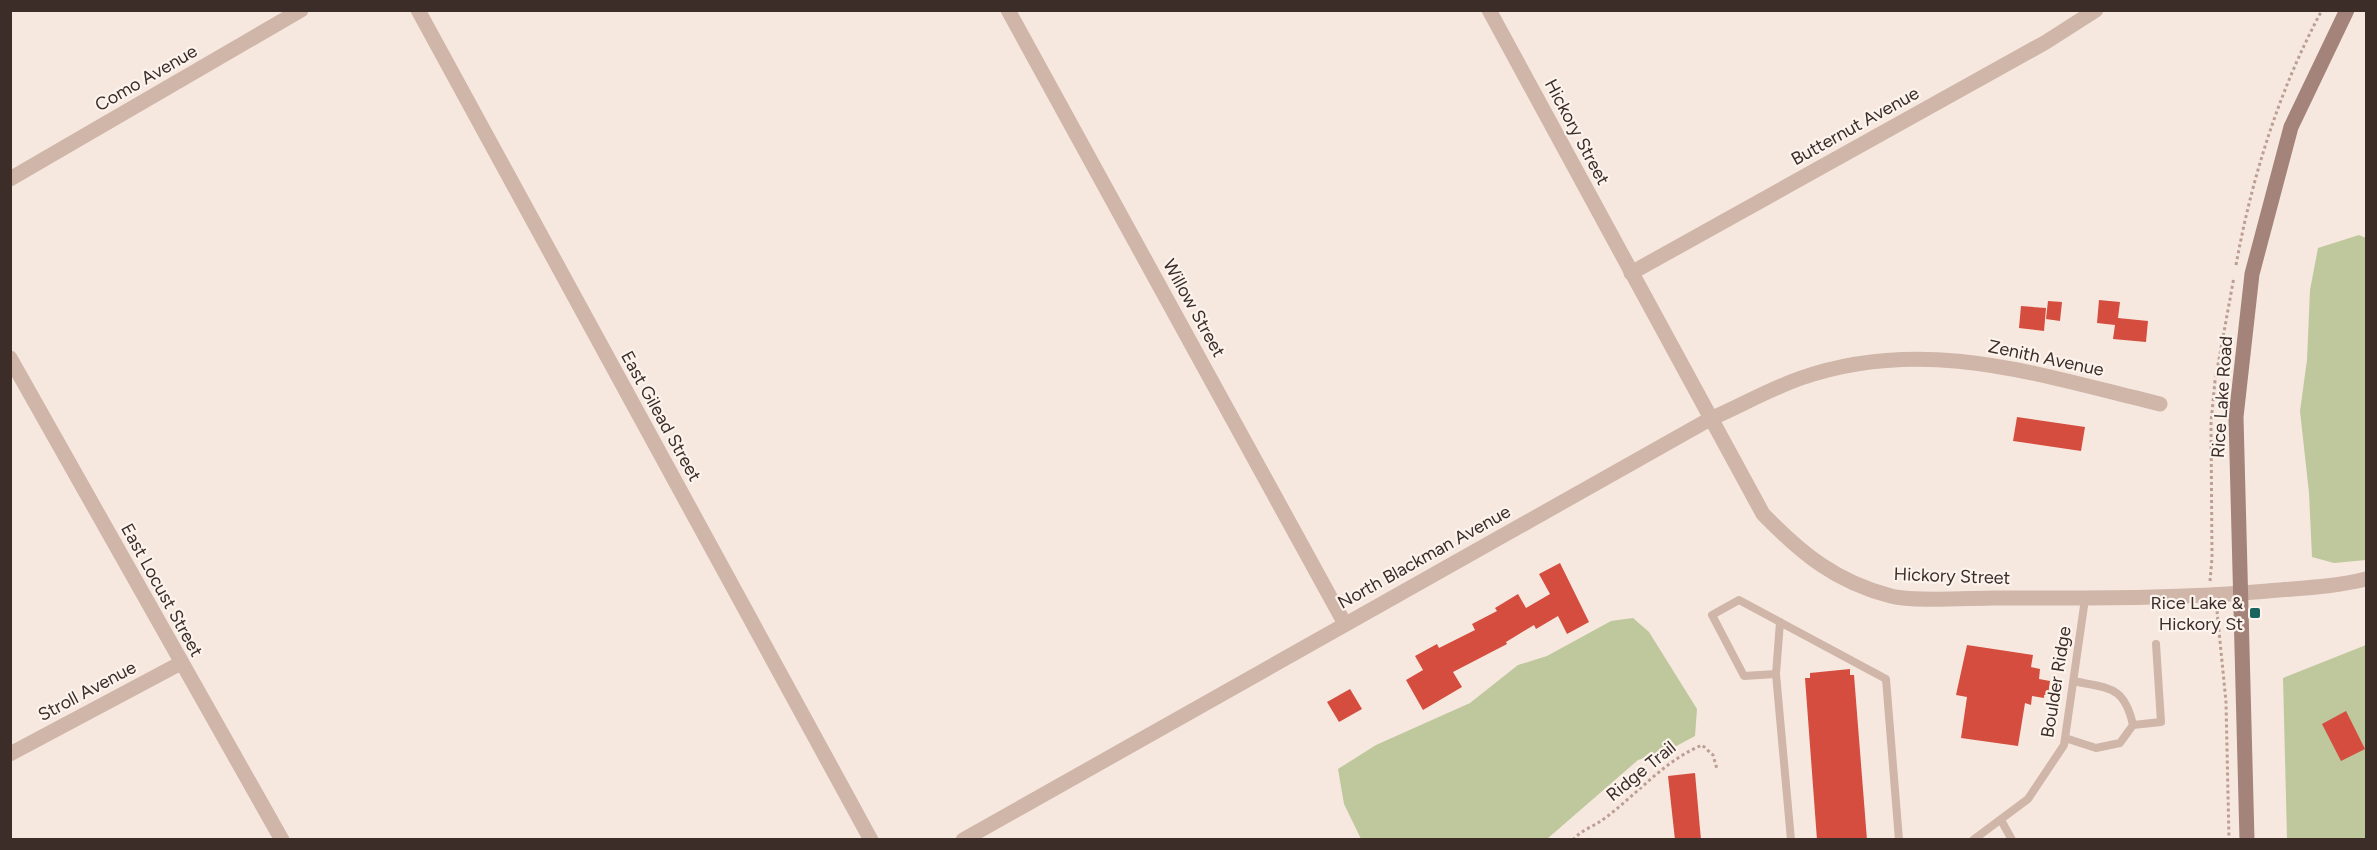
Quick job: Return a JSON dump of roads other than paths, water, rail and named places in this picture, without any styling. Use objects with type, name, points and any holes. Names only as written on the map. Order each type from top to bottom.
[{"type":"main road","name":"Rice Lake Road","points":[[2247,840],[2236,417],[2252,274],[2291,127],[2347,10]]},
{"type":"street","name":"Como Avenue","points":[[10,179],[301,10]]},
{"type":"street","name":"East Gilead Street","points":[[418,10],[871,840]]},
{"type":"street","name":"Willow Street","points":[[1008,10],[1345,624]]},
{"type":"street","name":"Hickory Street","points":[[1489,10],[1763,514],[1797,549],[1826,570],[1862,587],[1894,597],[2085,599],[2239,594],[2343,585],[2367,579]]},
{"type":"street","name":"Butternut Avenue","points":[[1631,273],[2046,42],[2096,10]]},
{"type":"street","name":"North Blackman Avenue","points":[[963,840],[1710,420],[1802,378],[1866,363],[1923,357]]},
{"type":"street","name":"Zenith Avenue","points":[[1923,357],[1995,364],[2160,404]]},
{"type":"street","name":"East Locust Street","points":[[10,358],[282,840]]},
{"type":"street","name":"Stroll Avenue","points":[[10,754],[181,663]]},
{"type":"lane","name":"Boulder Ridge","points":[[1973,840],[2028,799],[2064,745],[2085,599]]},
{"type":"lane","points":[[1776,674],[1744,676],[1712,615],[1739,600],[1886,679],[1899,840]]},
{"type":"lane","points":[[1780,622],[1776,674],[1791,840]]},
{"type":"lane","points":[[2065,738],[2096,748],[2120,743],[2133,725],[2161,722],[2156,644]]},
{"type":"lane","points":[[2076,668],[2089,684]]},
{"type":"lane","points":[[2074,681],[2111,689],[2128,702],[2133,725]]},
{"type":"lane","points":[[2001,820],[2012,840]]},
{"type":"place","name":"Rice Lake & Hickory St","points":[[2255,613]]}]
